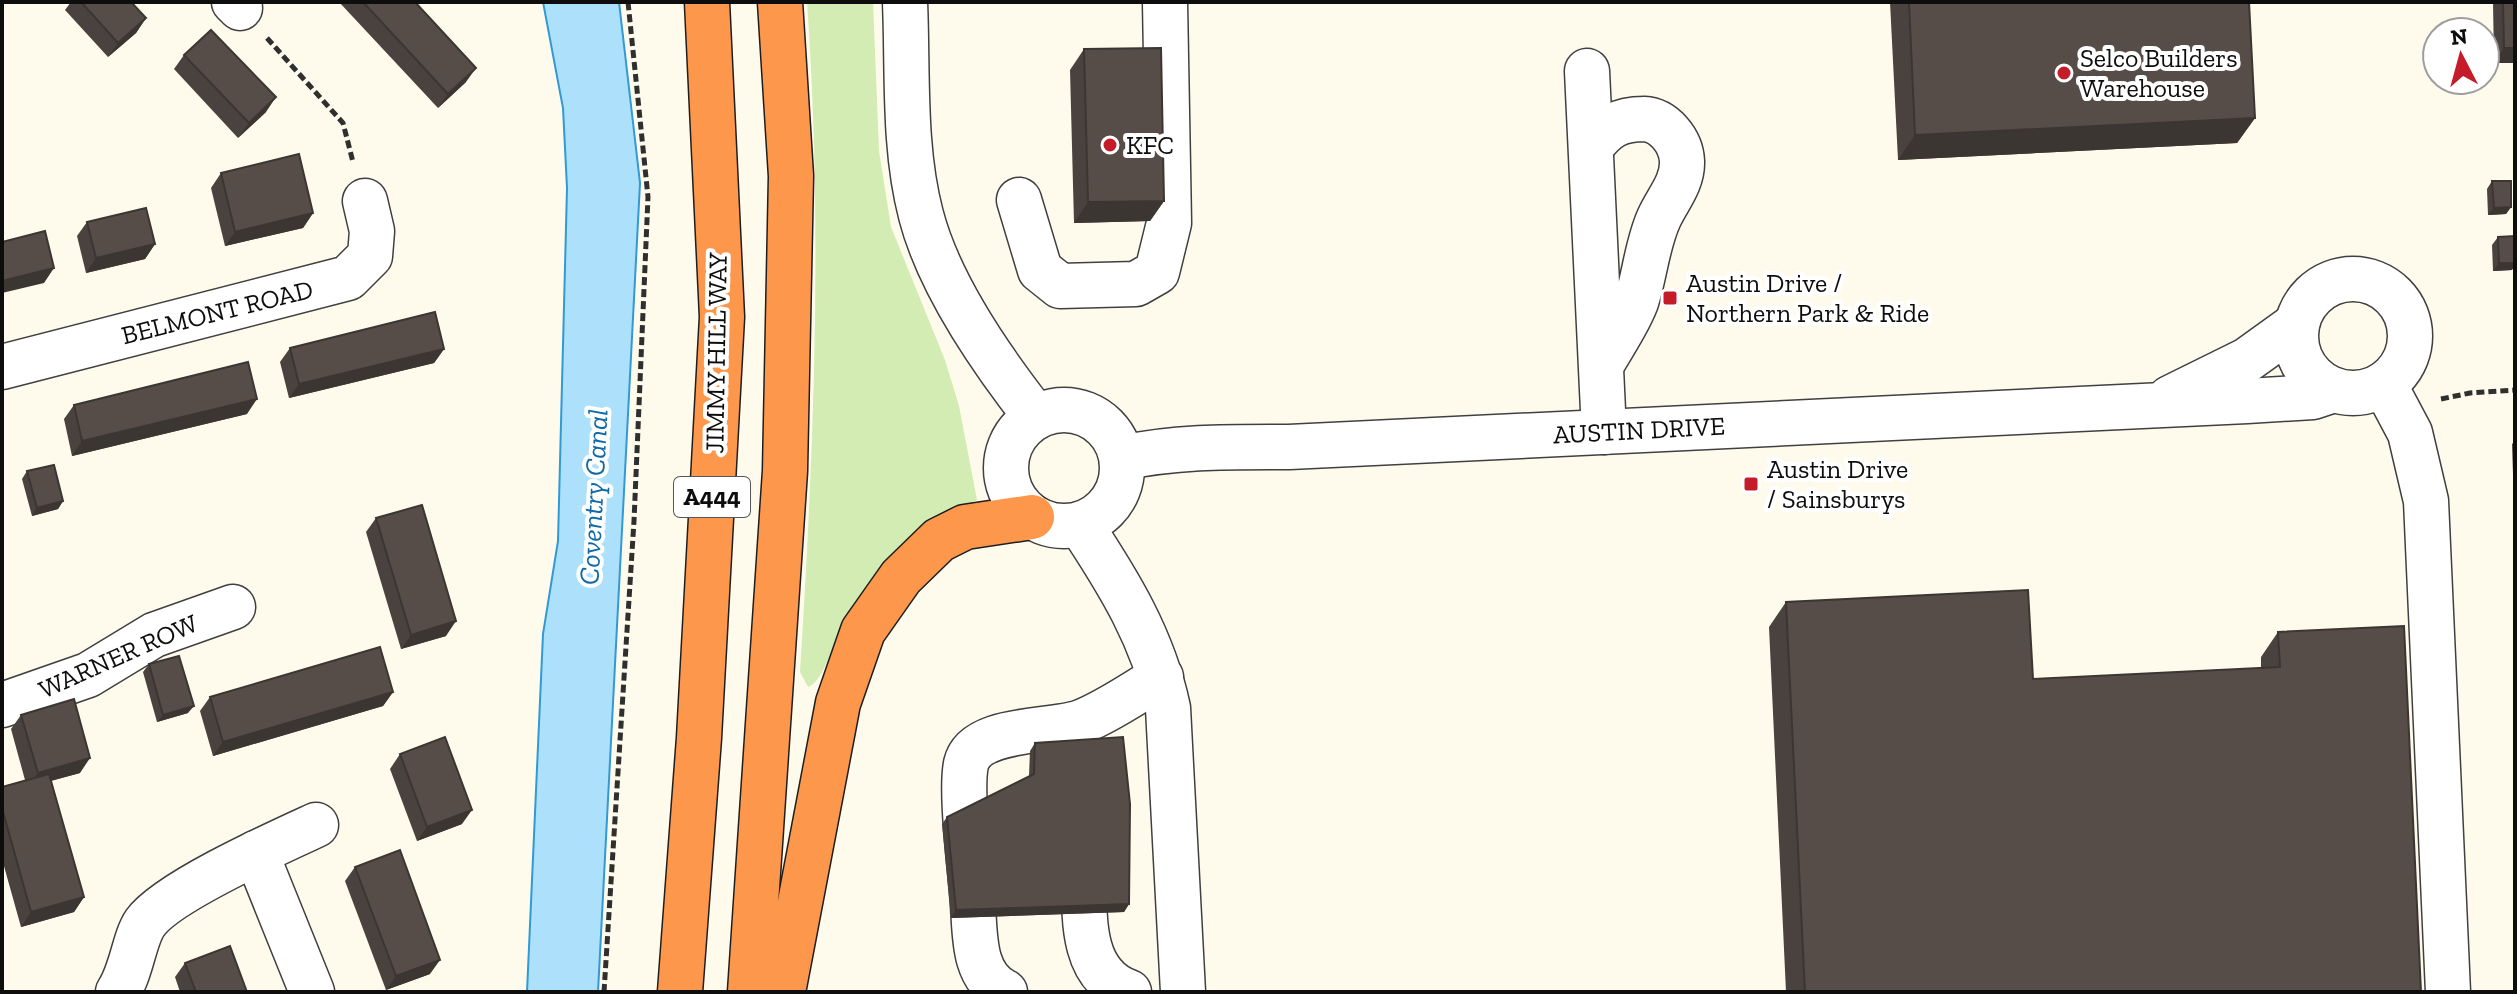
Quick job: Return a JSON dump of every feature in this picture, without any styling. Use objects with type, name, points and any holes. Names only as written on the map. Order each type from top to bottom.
[{"type":"highway","name":"JIMMY HILL WAY","points":[[680,992],[699,738],[722,317],[707,2]]},
{"type":"highway","name":"A444","points":[[750,992],[785,471],[791,176],[780,2]]},
{"type":"highway","points":[[783,992],[838,703],[863,631],[901,577],[939,540],[965,527],[1032,517]]},
{"type":"street","points":[[905,2],[911,152],[921,216],[955,292],[1001,372],[1036,417]]},
{"type":"street","points":[[1019,200],[1040,270],[1060,286],[1136,284],[1157,272],[1169,223],[1165,2]]},
{"type":"street","points":[[1587,71],[1604,432]]},
{"type":"street","points":[[1592,146],[1605,128],[1624,120],[1648,119],[1664,127],[1676,139],[1682,162],[1676,187],[1658,219],[1635,304],[1603,362]]},
{"type":"street","name":"BELMONT ROAD","points":[[2,367],[348,278],[370,256],[372,231],[365,201]]},
{"type":"street","points":[[2391,397],[2334,390],[2311,376],[2303,363],[2296,343],[2297,324],[2307,302],[2329,284],[2354,279],[2382,286],[2405,311],[2411,336],[2391,397],[2419,462],[2431,556],[2448,992]]},
{"type":"street","name":"AUSTIN DRIVE","points":[[2157,404],[2247,360],[2297,324]]},
{"type":"street","name":"AUSTIN DRIVE","points":[[1122,458],[1158,450],[1205,447],[1289,447],[2313,397],[2334,390]]},
{"type":"street","points":[[1056,410],[1075,410],[1094,418],[1106,427],[1122,458],[1119,486],[1109,504],[1080,524],[1054,525],[1032,517],[1019,504],[1008,483],[1006,461],[1012,441],[1036,417],[1056,410]]},
{"type":"street","points":[[1080,524],[1124,590],[1146,635],[1168,708],[1183,992]]},
{"type":"street","name":"WARNER ROW","points":[[2,705],[88,675],[154,635],[233,607]]},
{"type":"street","points":[[1005,992],[996,988],[982,971],[976,942],[966,765],[972,751],[1000,735],[1080,722],[1161,677]]},
{"type":"street","points":[[1079,767],[1080,722]]},
{"type":"street","points":[[1082,810],[1088,938],[1093,962],[1109,982],[1129,992]]},
{"type":"street","points":[[118,992],[135,958],[144,924],[173,900],[256,853],[316,825]]},
{"type":"street","points":[[256,853],[312,992]]},
{"type":"path","points":[[604,992],[634,521],[648,197],[628,2]]},
{"type":"path","points":[[237,5],[343,123],[352,157]]},
{"type":"path","points":[[2391,397],[2515,390]]},
{"type":"green space","points":[[807,2],[873,2],[879,151],[891,227],[945,360],[959,406],[977,500],[922,526],[883,564],[840,631],[819,678],[808,687],[800,672],[813,421],[816,253]]},
{"type":"water","name":"Coventry Canal","points":[[543,2],[619,2],[640,183],[598,992],[527,992],[543,634],[558,541],[567,188],[563,108]]},
{"type":"building","points":[[81,2],[131,2],[146,18],[118,43]]},
{"type":"building","points":[[363,2],[415,2],[476,68],[448,94]]},
{"type":"building","name":"Selco Builders Warehouse","points":[[1909,2],[2249,2],[2255,118],[1915,135]]},
{"type":"building","points":[[2503,2],[2515,2],[2515,48],[2504,48]]},
{"type":"building","points":[[211,30],[276,97],[249,123],[184,55]]},
{"type":"building","name":"KFC","points":[[1161,48],[1164,201],[1088,202],[1084,49]]},
{"type":"building","points":[[299,154],[313,213],[235,232],[221,173]]},
{"type":"building","points":[[2492,181],[2511,181],[2511,207],[2494,208]]},
{"type":"building","points":[[146,208],[155,244],[96,258],[87,222]]},
{"type":"building","points":[[45,231],[54,268],[2,281],[2,242]]},
{"type":"building","points":[[2515,236],[2515,263],[2499,263],[2498,237]]},
{"type":"building","points":[[435,312],[444,349],[299,384],[290,348]]},
{"type":"building","points":[[248,362],[257,399],[82,441],[74,405]]},
{"type":"building","points":[[54,465],[63,501],[37,508],[27,471]]},
{"type":"building","points":[[422,505],[456,621],[411,635],[376,518]]},
{"type":"building","points":[[2028,590],[2033,679],[2280,667],[2278,632],[2404,626],[2421,992],[1805,992],[1786,602]]},
{"type":"building","points":[[380,647],[393,692],[223,742],[210,697]]},
{"type":"building","points":[[179,656],[194,706],[163,715],[149,664]]},
{"type":"building","points":[[74,699],[90,758],[38,773],[21,715]]},
{"type":"building","points":[[445,737],[472,810],[427,827],[400,754]]},
{"type":"building","points":[[1123,737],[1130,804],[1129,904],[956,910],[947,817],[1034,774],[1035,743]]},
{"type":"building","points":[[49,774],[84,897],[31,912],[2,808],[2,787]]},
{"type":"building","points":[[400,850],[440,960],[396,976],[355,867]]},
{"type":"building","points":[[230,946],[247,992],[196,992],[185,963]]},
{"type":"place","name":"Selco Builders Warehouse","points":[[2064,73]]},
{"type":"place","name":"KFC","points":[[1110,145]]},
{"type":"place","name":"Austin Drive / Northern Park & Ride","points":[[1670,298]]},
{"type":"place","name":"Austin Drive / Sainsburys","points":[[1751,484]]}]
